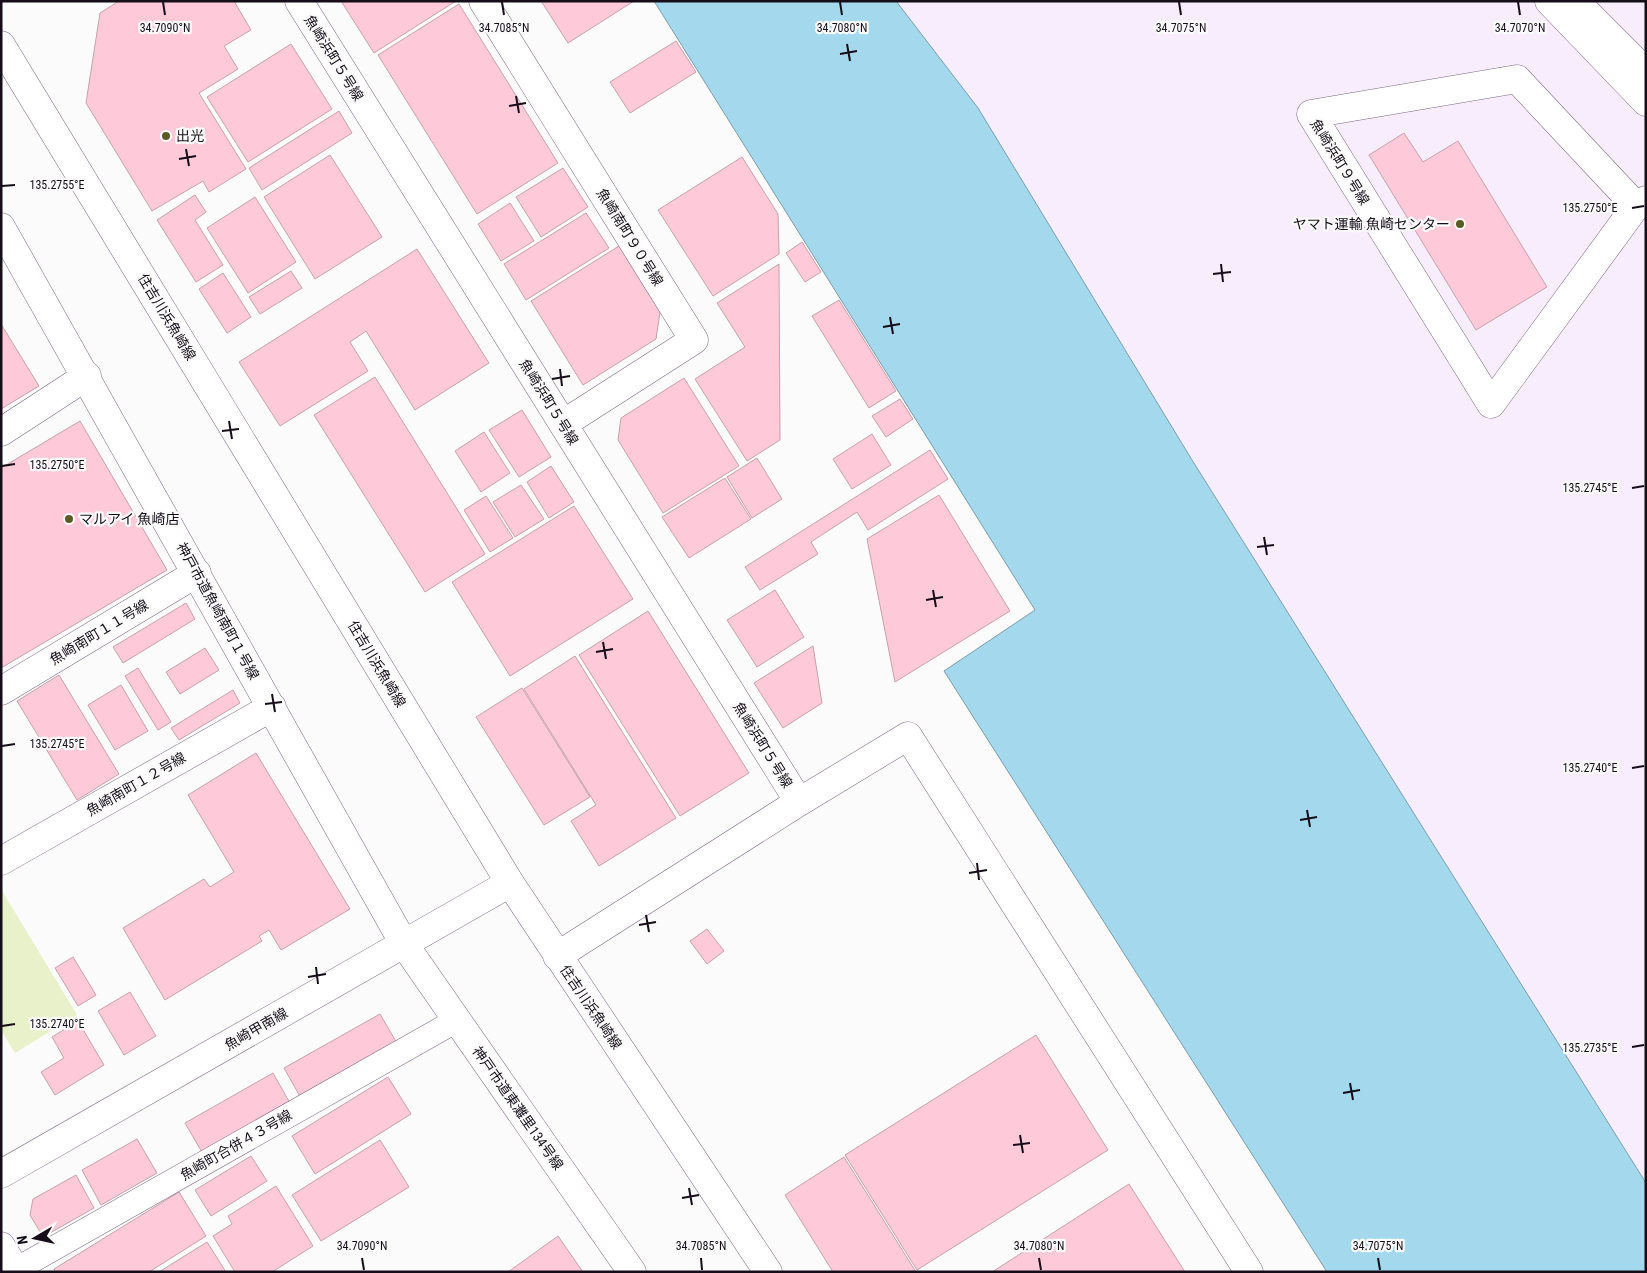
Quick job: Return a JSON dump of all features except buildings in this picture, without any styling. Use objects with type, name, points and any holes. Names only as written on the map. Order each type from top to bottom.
[{"type":"main road","name":"魚崎浜町５号線","points":[[299,1],[799,802]]},
{"type":"main road","name":"魚崎南町９０号線","points":[[483,1],[694,340],[563,424]]},
{"type":"main road","points":[[1549,1],[1646,102]]},
{"type":"main road","points":[[1570,1],[1646,87]]},
{"type":"main road","points":[[1574,1],[1646,72]]},
{"type":"main road","points":[[1594,1],[1646,49]]},
{"type":"main road","name":"住吉川浜魚崎線","points":[[1,45],[510,883],[768,1272]]},
{"type":"main road","name":"魚崎浜町９号線","points":[[1517,79],[1641,203],[1491,404],[1311,114],[1517,79]]},
{"type":"main road","name":"神戸市道魚崎南町１号線","points":[[1,227],[87,376],[404,944]]},
{"type":"main road","points":[[1,432],[87,376]]},
{"type":"main road","name":"魚崎南町１１号線","points":[[1,691],[197,573]]},
{"type":"main road","name":"魚崎南町１２号線","points":[[1,861],[272,707]]},
{"type":"main road","points":[[557,956],[799,802],[908,736],[1249,1272]]},
{"type":"main road","name":"魚崎甲南線","points":[[1,1174],[510,883]]},
{"type":"main road","name":"神戸市道東灘里134号線","points":[[404,944],[632,1272]]},
{"type":"main road","points":[[1,1246],[15,1271]]},
{"type":"lane","name":"魚崎町合併４３号線","points":[[15,1271],[457,1020]]},
{"type":"shaded area","points":[[896,1],[1646,1],[1646,1183],[1192,460],[978,108]]},
{"type":"green space","points":[[1,889],[77,1015],[15,1053],[1,1030]]},
{"type":"water","points":[[654,1],[896,1],[978,108],[1192,460],[1646,1183],[1646,1272],[1327,1272],[944,671],[1035,610]]},
{"type":"place","name":"出光","points":[[166,136]]},
{"type":"place","name":"ヤマト運輸 魚崎センター","points":[[1460,224]]},
{"type":"place","name":"マルアイ 魚崎店","points":[[69,519]]}]
